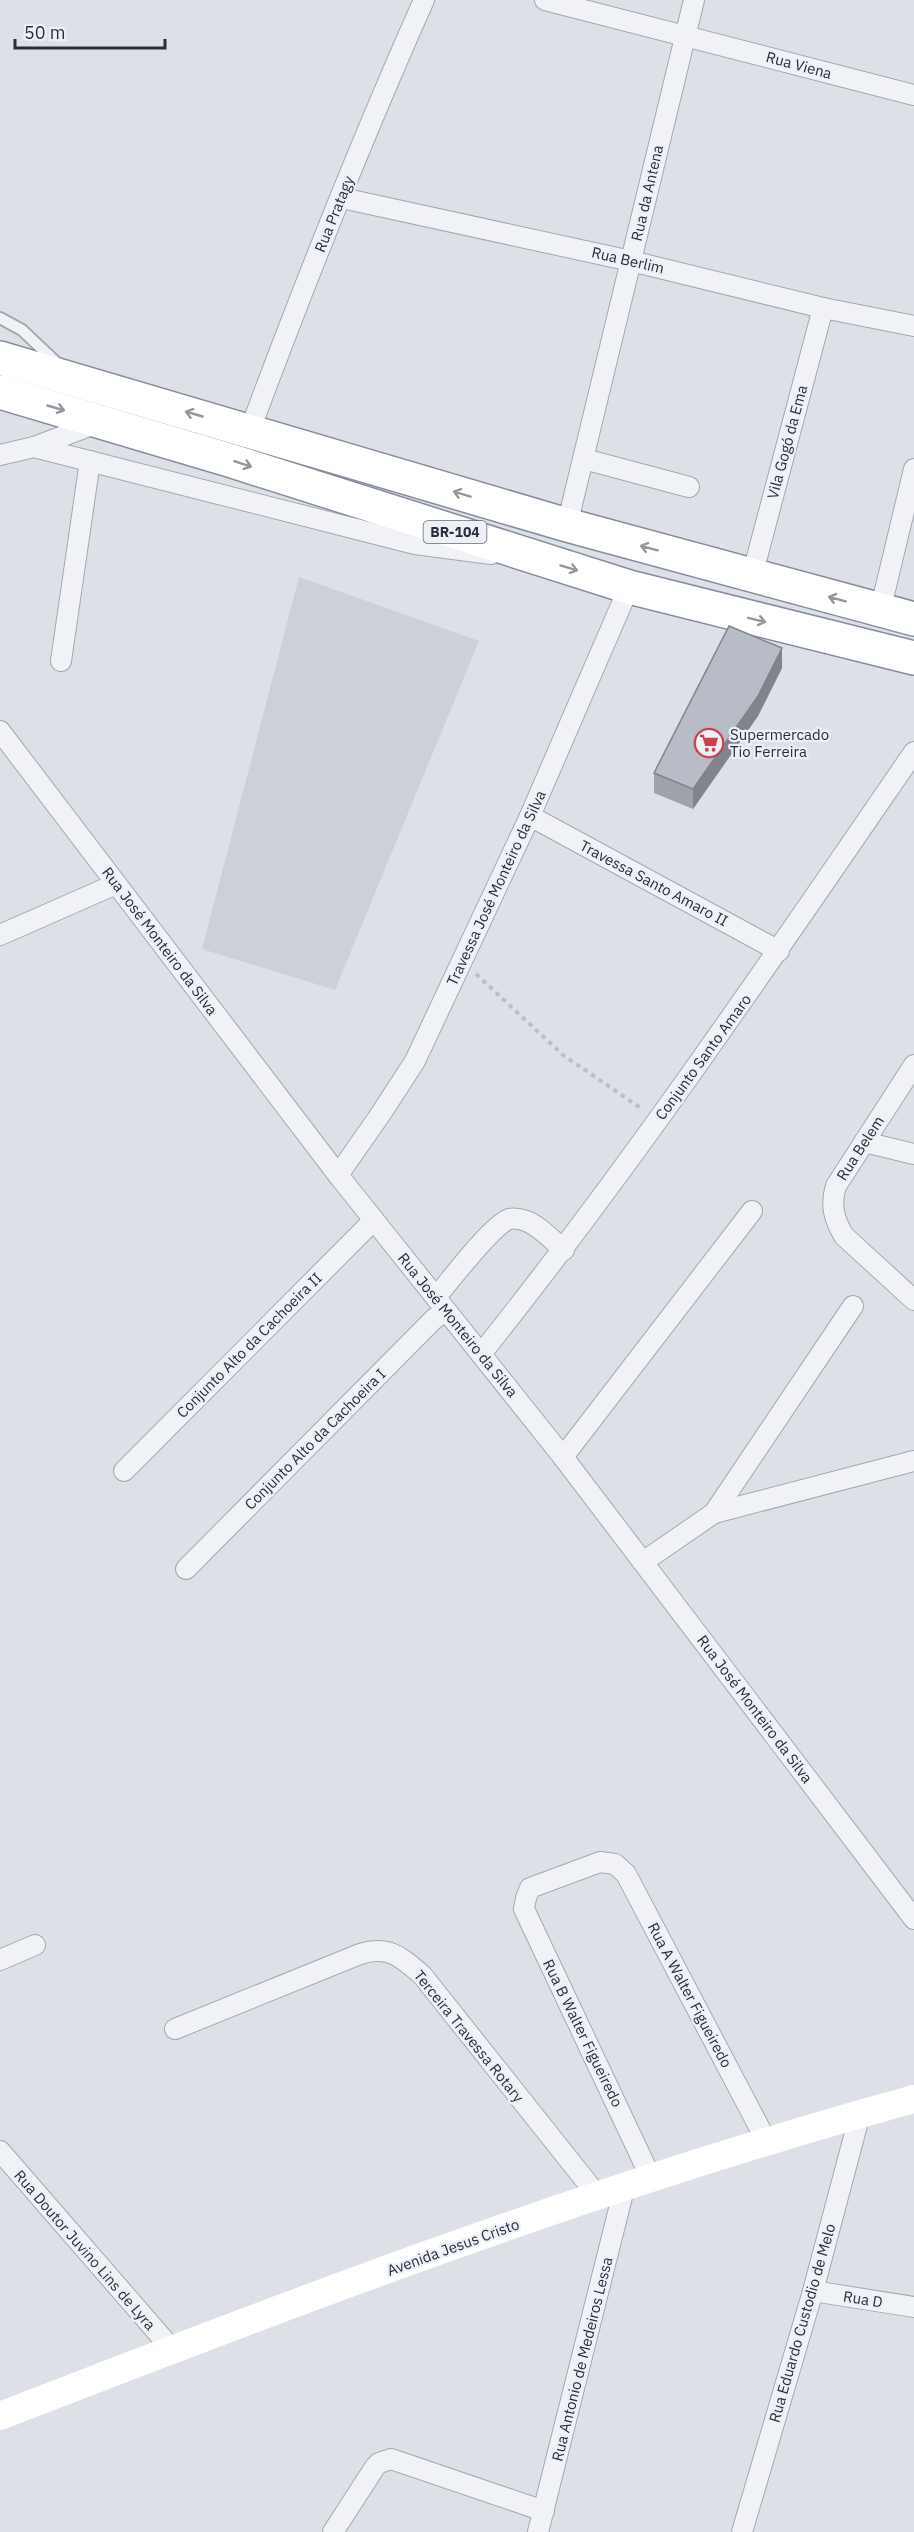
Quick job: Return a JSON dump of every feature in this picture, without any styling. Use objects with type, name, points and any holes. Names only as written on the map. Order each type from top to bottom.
[{"type":"highway","name":"BR-104","points":[[0,358],[567,525],[914,619]]},
{"type":"highway","name":"BR-104","points":[[0,392],[103,421],[628,587],[914,658]]},
{"type":"main road","name":"Avenida Jesus Cristo","points":[[0,2416],[171,2348],[597,2195],[914,2099]]},
{"type":"street","name":"Rua Pratagy","points":[[250,430],[296,307],[342,198],[384,88],[424,0]]},
{"type":"street","name":"Rua Viena","points":[[545,0],[914,95]]},
{"type":"street","name":"Rua da Antena","points":[[567,525],[694,0]]},
{"type":"street","name":"Rua Berlim","points":[[342,198],[631,261],[824,308],[914,326]]},
{"type":"street","name":"Vila Gogó da Ema","points":[[752,576],[824,308]]},
{"type":"street","points":[[0,455],[34,447],[103,421]]},
{"type":"street","points":[[34,447],[415,544],[473,553],[520,553]]},
{"type":"street","points":[[584,459],[689,486]]},
{"type":"street","points":[[61,660],[90,461]]},
{"type":"street","points":[[880,611],[914,469]]},
{"type":"street","name":"Travessa José Monteiro da Silva","points":[[338,1175],[415,1061],[530,816],[628,587]]},
{"type":"street","name":"Rua José Monteiro da Silva","points":[[0,731],[338,1175],[563,1457],[914,1919]]},
{"type":"street","name":"Conjunto Santo Amaro","points":[[481,1354],[564,1250],[779,951],[914,752]]},
{"type":"street","name":"Travessa Santo Amaro II","points":[[530,816],[779,951]]},
{"type":"street","points":[[0,935],[116,884]]},
{"type":"street","name":"Rua Belem","points":[[914,1065],[836,1186],[831,1200],[837,1224],[844,1236],[914,1299]]},
{"type":"street","points":[[864,1142],[914,1154]]},
{"type":"street","points":[[563,1457],[752,1211]]},
{"type":"street","name":"Conjunto Alto da Cachoeira I","points":[[186,1569],[434,1319],[441,1304],[480,1246],[499,1226],[510,1219],[522,1220],[536,1227],[564,1250]]},
{"type":"street","name":"Conjunto Alto da Cachoeira II","points":[[124,1471],[374,1220]]},
{"type":"street","points":[[714,1513],[853,1306]]},
{"type":"street","points":[[643,1562],[714,1513],[914,1461]]},
{"type":"street","name":"Rua A Walter Figueiredo","points":[[530,1888],[600,1862],[615,1864],[626,1874],[767,2142]]},
{"type":"street","name":"Rua B Walter Figueiredo","points":[[530,1888],[524,1909],[638,2181]]},
{"type":"street","points":[[0,1960],[35,1945]]},
{"type":"street","name":"Terceira Travessa Rotary","points":[[175,2030],[360,1954],[374,1950],[395,1954],[422,1976],[597,2195]]},
{"type":"street","name":"Rua Eduardo Custodio de Melo","points":[[742,2532],[813,2291],[860,2114]]},
{"type":"street","name":"Rua Doutor Juvino Lins de Lyra","points":[[0,2151],[171,2348]]},
{"type":"street","name":"Rua Antonio de Medeiros Lessa","points":[[538,2532],[638,2181]]},
{"type":"street","name":"Rua D","points":[[813,2291],[914,2307]]},
{"type":"street","points":[[333,2532],[375,2468],[379,2463],[391,2459],[544,2511]]},
{"type":"lane","points":[[0,318],[22,330],[73,379]]},
{"type":"path","points":[[462,962],[563,1055],[658,1119]]},
{"type":"shaded area","points":[[299,577],[479,641],[335,990],[202,949]]},
{"type":"building","name":"Supermercado Tio Ferreira","points":[[729,626],[782,648],[758,696],[693,789],[654,773]]},
{"type":"place","name":"Supermercado Tio Ferreira","points":[[709,743]]}]
